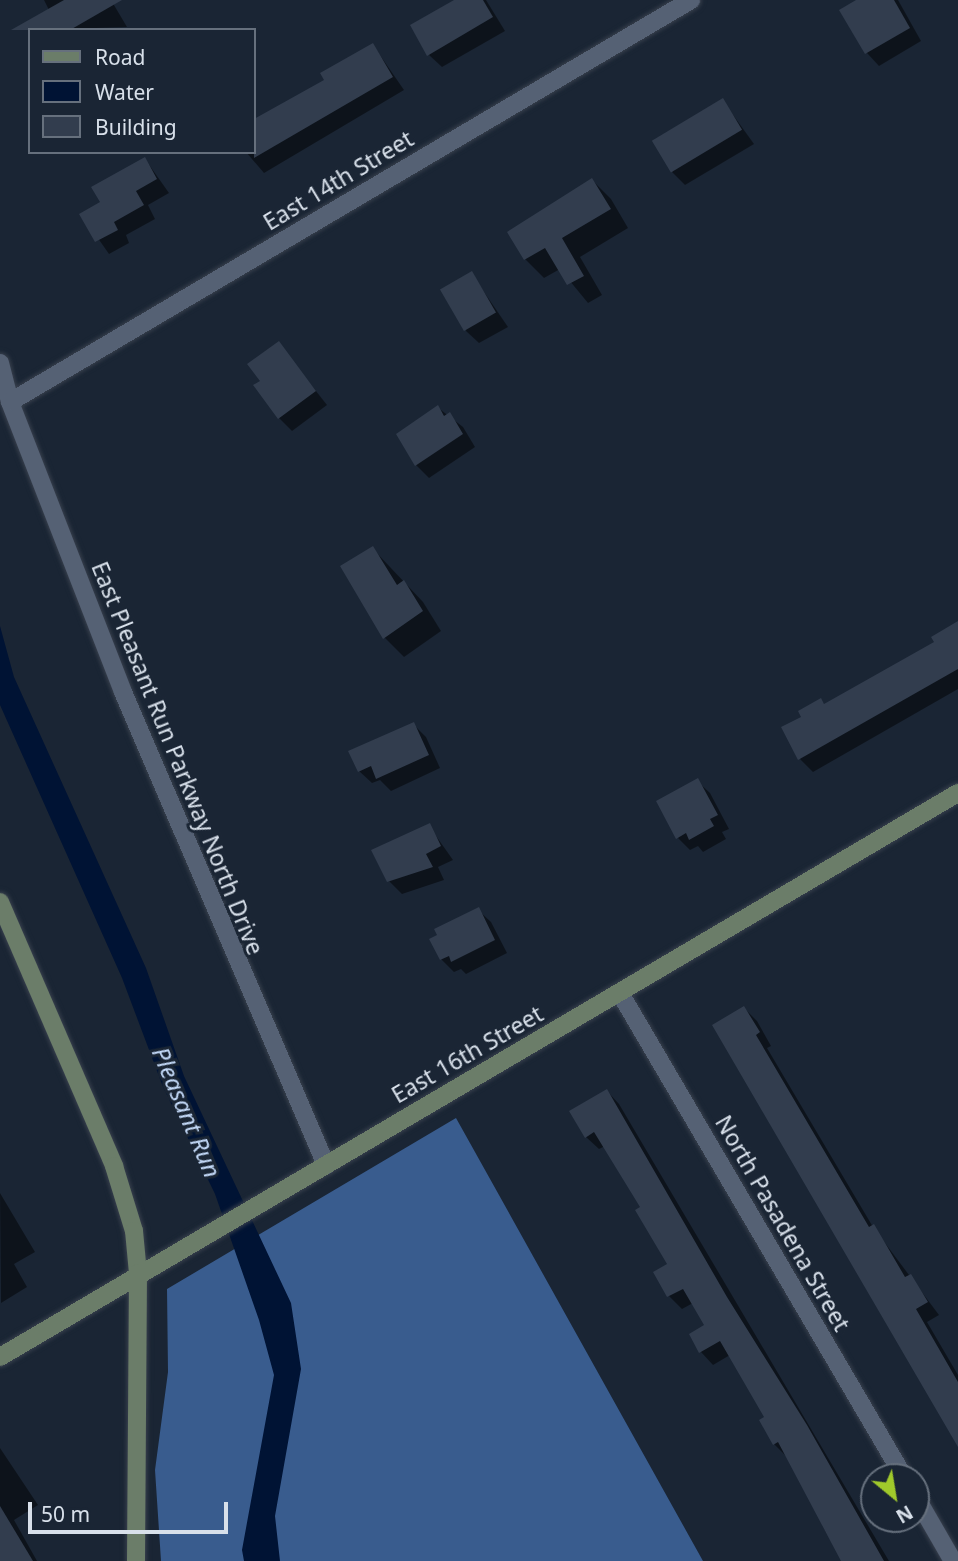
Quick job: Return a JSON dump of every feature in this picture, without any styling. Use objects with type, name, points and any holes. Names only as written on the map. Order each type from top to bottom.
[{"type":"street","name":"East 14th Street","points":[[10,402],[691,0]]},
{"type":"street","name":"East Pleasant Run Parkway North Drive","points":[[0,363],[10,402],[156,773],[326,1165]]},
{"type":"street","name":"East 16th Street","points":[[0,1357],[138,1273],[958,793]]},
{"type":"street","points":[[0,902],[114,1166],[134,1231],[138,1273],[136,1561]]},
{"type":"street","name":"North Pasadena Street","points":[[620,993],[896,1463]]},
{"type":"street","points":[[930,1521],[953,1561]]},
{"type":"shaded area","points":[[456,1118],[703,1561],[161,1561],[155,1470],[168,1372],[167,1289]]},
{"type":"water","name":"Pleasant Run","points":[[0,626],[14,677],[146,968],[184,1076],[291,1303],[301,1369],[275,1516],[280,1561],[244,1561],[242,1550],[274,1375],[259,1320],[215,1194],[163,1087],[122,978],[0,705]]},
{"type":"building","points":[[64,0],[122,0],[73,28],[11,30]]},
{"type":"building","points":[[454,0],[483,0],[493,17],[427,56],[410,25]]},
{"type":"building","points":[[856,0],[894,0],[910,28],[865,54],[839,10]]},
{"type":"building","points":[[373,43],[393,77],[254,158],[256,118],[324,80],[320,73]]},
{"type":"building","points":[[723,98],[742,130],[671,172],[652,141]]},
{"type":"building","points":[[145,157],[157,179],[136,191],[144,205],[114,222],[118,230],[95,242],[79,214],[100,202],[91,187]]},
{"type":"building","points":[[592,178],[611,209],[562,238],[584,276],[567,285],[545,248],[524,260],[507,232]]},
{"type":"building","points":[[472,271],[496,313],[464,331],[440,290]]},
{"type":"building","points":[[279,341],[316,391],[278,419],[253,385],[260,381],[247,364]]},
{"type":"building","points":[[438,405],[444,416],[450,412],[463,434],[415,466],[396,434]]},
{"type":"building","points":[[373,546],[397,585],[404,580],[423,611],[383,639],[340,566]]},
{"type":"building","points":[[958,621],[958,669],[798,760],[781,727],[801,717],[798,711],[821,698],[824,704],[934,642],[931,637]]},
{"type":"building","points":[[414,722],[429,755],[376,779],[371,766],[358,772],[348,751]]},
{"type":"building","points":[[698,778],[718,815],[710,819],[714,826],[689,840],[686,833],[676,839],[656,801]]},
{"type":"building","points":[[430,823],[441,846],[426,854],[433,867],[387,882],[371,850]]},
{"type":"building","points":[[479,907],[495,940],[451,962],[449,956],[440,960],[429,939],[437,935],[434,929]]},
{"type":"building","points":[[744,1006],[760,1032],[756,1035],[869,1227],[874,1224],[905,1277],[911,1274],[928,1302],[916,1309],[958,1382],[958,1447],[712,1025]]},
{"type":"building","points":[[607,1089],[727,1297],[807,1425],[860,1519],[860,1533],[868,1533],[884,1561],[841,1561],[778,1442],[773,1445],[759,1420],[764,1417],[720,1341],[699,1353],[689,1334],[704,1325],[683,1289],[667,1297],[653,1272],[667,1264],[635,1210],[640,1207],[594,1132],[585,1138],[569,1111]]},
{"type":"building","points":[[0,1506],[33,1561],[0,1561]]}]
